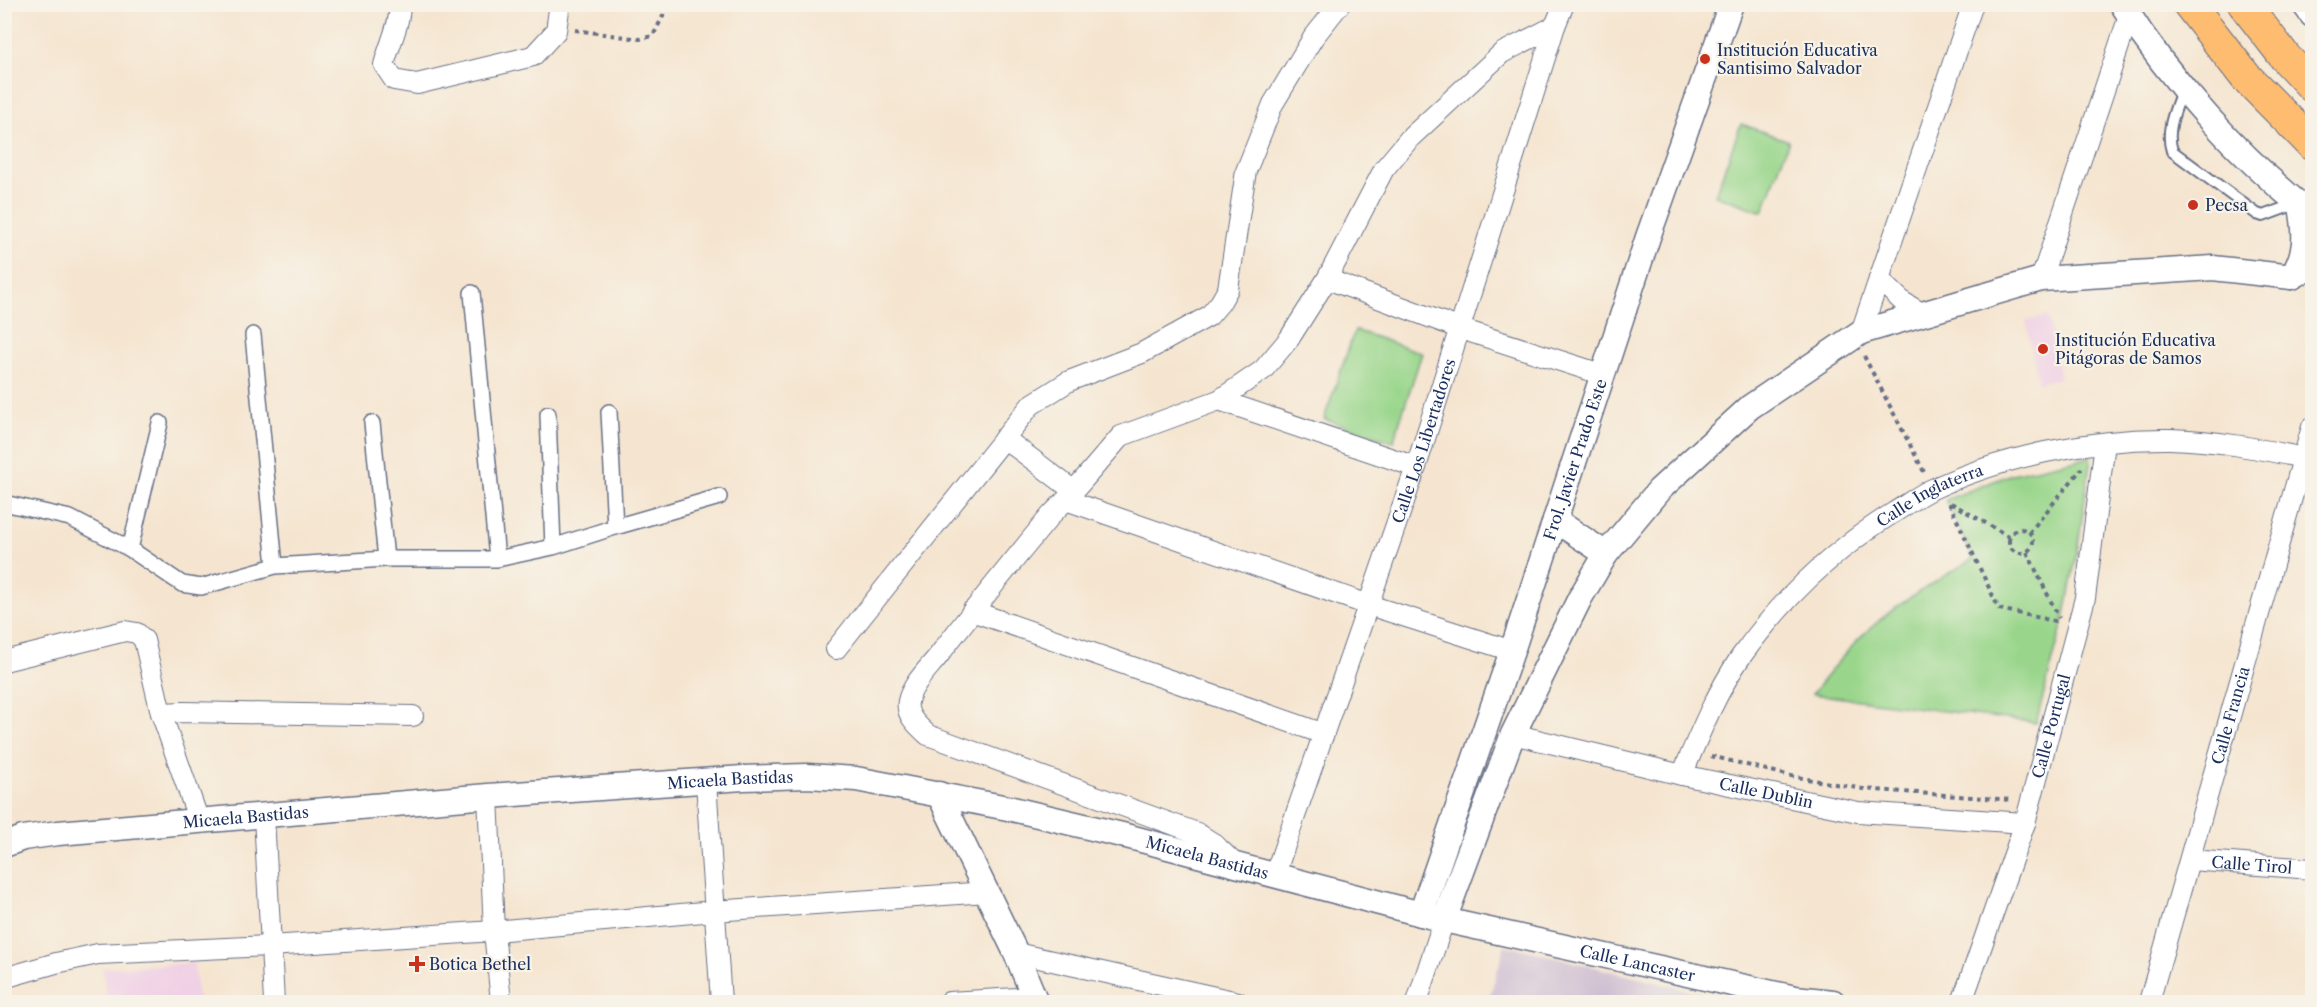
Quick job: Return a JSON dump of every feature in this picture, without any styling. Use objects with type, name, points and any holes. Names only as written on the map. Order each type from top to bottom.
[{"type":"main road","points":[[2188,4],[2245,76],[2313,144]]},
{"type":"main road","points":[[2244,4],[2285,57],[2313,86]]},
{"type":"street","points":[[400,4],[400,15],[388,46],[384,65],[394,80],[417,84],[533,56],[556,31],[558,4]]},
{"type":"street","points":[[836,649],[1031,405],[1069,381],[1142,353],[1209,316],[1220,303],[1228,290],[1246,171],[1273,104],[1313,38],[1340,4]]},
{"type":"street","name":"Calle Los Libertadores","points":[[1275,874],[1416,467],[1555,26],[1564,4]]},
{"type":"street","name":"Frol. Javier Prado Este","points":[[1432,917],[1512,651],[1648,237],[1731,4]]},
{"type":"street","points":[[1858,334],[1973,4]]},
{"type":"street","points":[[2304,4],[2313,15]]},
{"type":"street","points":[[1417,1002],[1432,917],[1513,734],[1580,598],[1606,554],[1659,490],[1750,407],[1858,334],[2041,279],[2213,268],[2306,275],[2302,260],[2305,232],[2304,208],[2248,158],[2183,88],[2126,10]]},
{"type":"street","points":[[2041,279],[2126,10]]},
{"type":"street","points":[[1234,863],[1213,843],[1197,833],[928,735],[916,726],[910,716],[908,701],[920,680],[972,611],[1052,514],[1121,436],[1219,400],[1263,370],[1289,339],[1327,279],[1384,169],[1410,138],[1502,53],[1555,26]]},
{"type":"street","points":[[1327,279],[1461,329],[1604,375]]},
{"type":"street","points":[[1879,279],[1903,302],[1923,314]]},
{"type":"street","points":[[472,293],[497,559]]},
{"type":"street","points":[[253,335],[275,566]]},
{"type":"street","points":[[1219,400],[1416,467]]},
{"type":"street","points":[[609,412],[615,526]]},
{"type":"street","points":[[548,414],[553,547]]},
{"type":"street","points":[[130,549],[160,423]]},
{"type":"street","points":[[372,423],[386,558]]},
{"type":"street","name":"Calle Francia","points":[[2149,1002],[2313,427]]},
{"type":"street","points":[[1004,438],[1070,495],[1369,605],[1512,651]]},
{"type":"street","name":"Calle Inglaterra","points":[[1682,775],[1706,716],[1740,660],[1776,610],[1821,565],[1861,534],[1932,489],[1983,469],[2044,454],[2104,443],[2170,439],[2244,446],[2304,458]]},
{"type":"street","name":"Calle Portugal","points":[[1962,1002],[2025,823],[2085,598],[2104,443]]},
{"type":"street","points":[[4,504],[70,518],[130,549],[182,584],[201,587],[275,566],[386,558],[497,559],[553,547],[615,526],[720,497]]},
{"type":"street","points":[[1555,520],[1606,554]]},
{"type":"street","points":[[972,611],[1324,734]]},
{"type":"street","points":[[4,661],[126,631],[137,633],[144,640],[161,714],[200,821]]},
{"type":"street","points":[[161,714],[183,712],[413,716]]},
{"type":"street","name":"Calle Dublin","points":[[1513,734],[1682,775],[1858,812],[2025,823]]},
{"type":"street","name":"Micaela Bastidas","points":[[4,844],[23,838],[58,833],[488,796],[784,777],[830,777],[881,783],[939,794],[1126,836],[1432,917]]},
{"type":"street","points":[[706,782],[721,1002]]},
{"type":"street","points":[[939,794],[1016,953],[1035,1000],[949,1002]]},
{"type":"street","points":[[488,796],[494,932],[501,1002]]},
{"type":"street","points":[[264,816],[274,1002]]},
{"type":"street","name":"Calle Tirol","points":[[2190,860],[2313,869]]},
{"type":"street","points":[[4,978],[98,954],[494,932],[714,911],[987,892]]},
{"type":"street","name":"Calle Lancaster","points":[[1432,917],[1795,998],[1833,1002]]},
{"type":"street","points":[[1016,953],[1238,1002]]},
{"type":"lane","points":[[2183,88],[2168,140],[2172,151],[2257,214],[2263,216],[2304,208]]},
{"type":"path","points":[[556,31],[584,30],[640,39],[653,36],[663,15],[664,4]]},
{"type":"path","points":[[1858,334],[1932,489]]},
{"type":"path","points":[[2030,533],[2061,492],[2104,443]]},
{"type":"path","points":[[2010,537],[1948,501],[2000,609],[2062,623],[2027,552]]},
{"type":"path","points":[[2020,529],[2030,533],[2033,541],[2032,547],[2027,552],[2021,553],[2011,548],[2010,537],[2020,529]]},
{"type":"path","points":[[1709,749],[1708,755],[1791,776],[1863,789],[2031,801]]},
{"type":"shaded area","name":"Institución Educativa Pitágoras de Samos","points":[[2048,316],[2060,378],[2038,383],[2026,320]]},
{"type":"shaded area","points":[[1505,945],[1736,1002],[1488,1002]]},
{"type":"shaded area","points":[[194,963],[198,1002],[106,1002],[103,968]]},
{"type":"green space","points":[[1741,124],[1789,141],[1763,212],[1715,195]]},
{"type":"green space","points":[[1355,330],[1422,353],[1393,442],[1324,419]]},
{"type":"green space","points":[[2091,457],[2077,552],[2064,619],[2036,723],[1812,694],[1849,650],[1885,616],[1973,559],[1946,500],[2012,474]]},
{"type":"place","name":"Institución Educativa Santisimo Salvador","points":[[1705,59]]},
{"type":"place","name":"Pecsa","points":[[2193,205]]},
{"type":"place","name":"Institución Educativa Pitágoras de Samos","points":[[2043,349]]},
{"type":"place","name":"Botica Bethel","points":[[417,964]]}]
